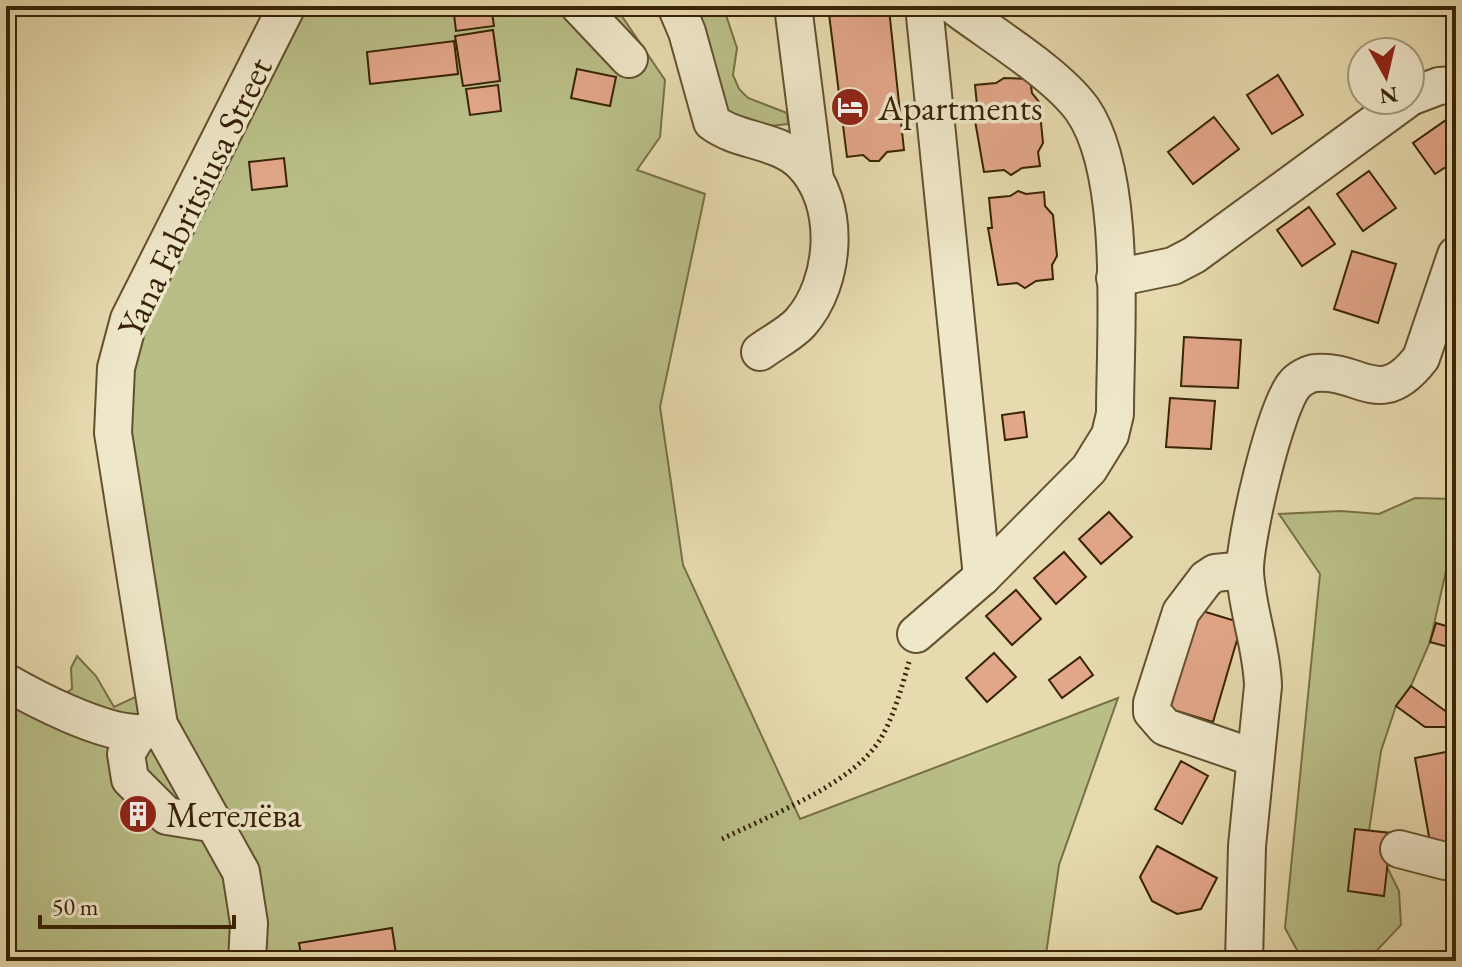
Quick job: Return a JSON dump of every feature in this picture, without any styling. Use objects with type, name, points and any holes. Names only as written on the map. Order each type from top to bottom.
[{"type":"street","name":"Yana Fabritsiusa Street","points":[[148,729],[113,433],[116,368],[129,319],[287,6]]},
{"type":"street","points":[[579,6],[629,59]]},
{"type":"street","points":[[676,6],[687,32],[712,122],[788,152],[802,163],[815,180]]},
{"type":"street","points":[[760,352],[799,324],[819,296],[825,275],[828,224],[815,180],[793,6]]},
{"type":"street","points":[[924,6],[982,577]]},
{"type":"street","points":[[916,634],[982,577],[1089,469],[1110,435],[1115,414],[1115,278],[1107,165],[1082,110],[1064,89],[954,6]]},
{"type":"street","points":[[1426,91],[1456,85]]},
{"type":"street","points":[[1115,278],[1173,266],[1194,255],[1383,116]]},
{"type":"street","points":[[1244,961],[1247,846],[1262,662],[1245,570],[1263,466],[1294,384],[1318,372],[1368,384],[1401,380],[1421,358],[1456,255]]},
{"type":"street","points":[[1245,570],[1215,573],[1187,602],[1152,703],[1152,712],[1165,727],[1255,758]]},
{"type":"street","points":[[6,682],[70,714],[148,729],[216,824],[241,872],[249,923],[247,961]]},
{"type":"street","points":[[148,729],[126,754],[130,779],[167,816],[216,824]]},
{"type":"street","points":[[1399,849],[1445,861],[1456,860]]},
{"type":"path","points":[[722,839],[843,779],[860,764],[881,737],[905,677],[916,634]]},
{"type":"green space","points":[[272,6],[615,6],[665,80],[660,137],[637,170],[705,194],[660,407],[683,565],[800,819],[1118,698],[1059,865],[1045,961],[6,961],[6,662],[61,696],[72,689],[71,668],[77,656],[96,676],[114,707],[140,695],[98,427]]},
{"type":"green space","points":[[696,6],[723,6],[737,48],[733,75],[739,89],[748,98],[787,113],[788,124],[769,126],[729,112],[718,101],[711,54]]},
{"type":"green space","points":[[1415,498],[1453,499],[1456,556],[1448,562],[1430,642],[1411,686],[1396,706],[1381,751],[1369,831],[1399,891],[1401,925],[1367,961],[1303,961],[1285,928],[1320,574],[1279,514],[1341,511],[1379,514]]},
{"type":"building","points":[[453,6],[491,6],[494,26],[456,31]]},
{"type":"building","points":[[828,6],[885,6],[889,9],[904,150],[887,152],[879,161],[870,161],[863,155],[847,157]]},
{"type":"building","points":[[493,30],[500,81],[463,86],[455,36]]},
{"type":"building","points":[[454,41],[458,74],[370,84],[367,52]]},
{"type":"building","points":[[577,69],[616,77],[610,106],[571,98]]},
{"type":"building","points":[[1278,75],[1303,115],[1272,134],[1247,95]]},
{"type":"building","points":[[1004,78],[1030,79],[1032,93],[1039,102],[1043,143],[1038,152],[1040,166],[1022,168],[1011,175],[1004,170],[984,172],[974,115],[978,115],[975,85],[996,83]]},
{"type":"building","points":[[498,85],[501,111],[470,115],[466,89]]},
{"type":"building","points":[[1214,117],[1239,149],[1193,184],[1168,152]]},
{"type":"building","points":[[1446,120],[1456,135],[1456,170],[1450,174],[1446,167],[1435,174],[1413,143]]},
{"type":"building","points":[[284,158],[287,186],[252,190],[249,162]]},
{"type":"building","points":[[1369,171],[1396,208],[1363,231],[1337,194]]},
{"type":"building","points":[[1018,191],[1026,194],[1044,192],[1045,206],[1053,215],[1057,256],[1052,265],[1053,279],[1036,281],[1025,288],[1017,283],[998,285],[988,228],[992,228],[989,198],[1010,196]]},
{"type":"building","points":[[1309,207],[1335,244],[1302,266],[1277,230]]},
{"type":"building","points":[[1352,251],[1396,264],[1378,323],[1334,309]]},
{"type":"building","points":[[1184,337],[1241,340],[1238,388],[1181,386]]},
{"type":"building","points":[[1170,398],[1215,401],[1211,449],[1166,447]]},
{"type":"building","points":[[1024,412],[1027,437],[1005,440],[1002,415]]},
{"type":"building","points":[[1109,512],[1132,537],[1101,564],[1079,539]]},
{"type":"building","points":[[1064,552],[1086,577],[1056,604],[1034,578]]},
{"type":"building","points":[[1016,590],[1041,619],[1012,645],[986,616]]},
{"type":"building","points":[[1199,610],[1242,623],[1213,722],[1170,709]]},
{"type":"building","points":[[1436,623],[1456,629],[1456,649],[1430,642]]},
{"type":"building","points":[[994,653],[1016,677],[987,702],[966,678]]},
{"type":"building","points":[[1080,657],[1093,675],[1062,698],[1049,680]]},
{"type":"building","points":[[1411,686],[1455,718],[1449,727],[1425,727],[1396,706]]},
{"type":"building","points":[[1456,750],[1456,843],[1431,848],[1415,758]]},
{"type":"building","points":[[1181,761],[1208,776],[1182,824],[1155,809]]},
{"type":"building","name":"Метелёва","points":[[134,803],[150,816],[142,824],[127,811]]},
{"type":"building","points":[[1355,829],[1391,833],[1384,896],[1348,891]]},
{"type":"building","points":[[1157,846],[1217,878],[1201,909],[1177,914],[1152,901],[1140,877]]},
{"type":"building","points":[[392,928],[397,961],[302,961],[299,943]]},
{"type":"place","name":"Apartments","points":[[850,107]]},
{"type":"place","name":"Метелёва","points":[[138,814]]}]
